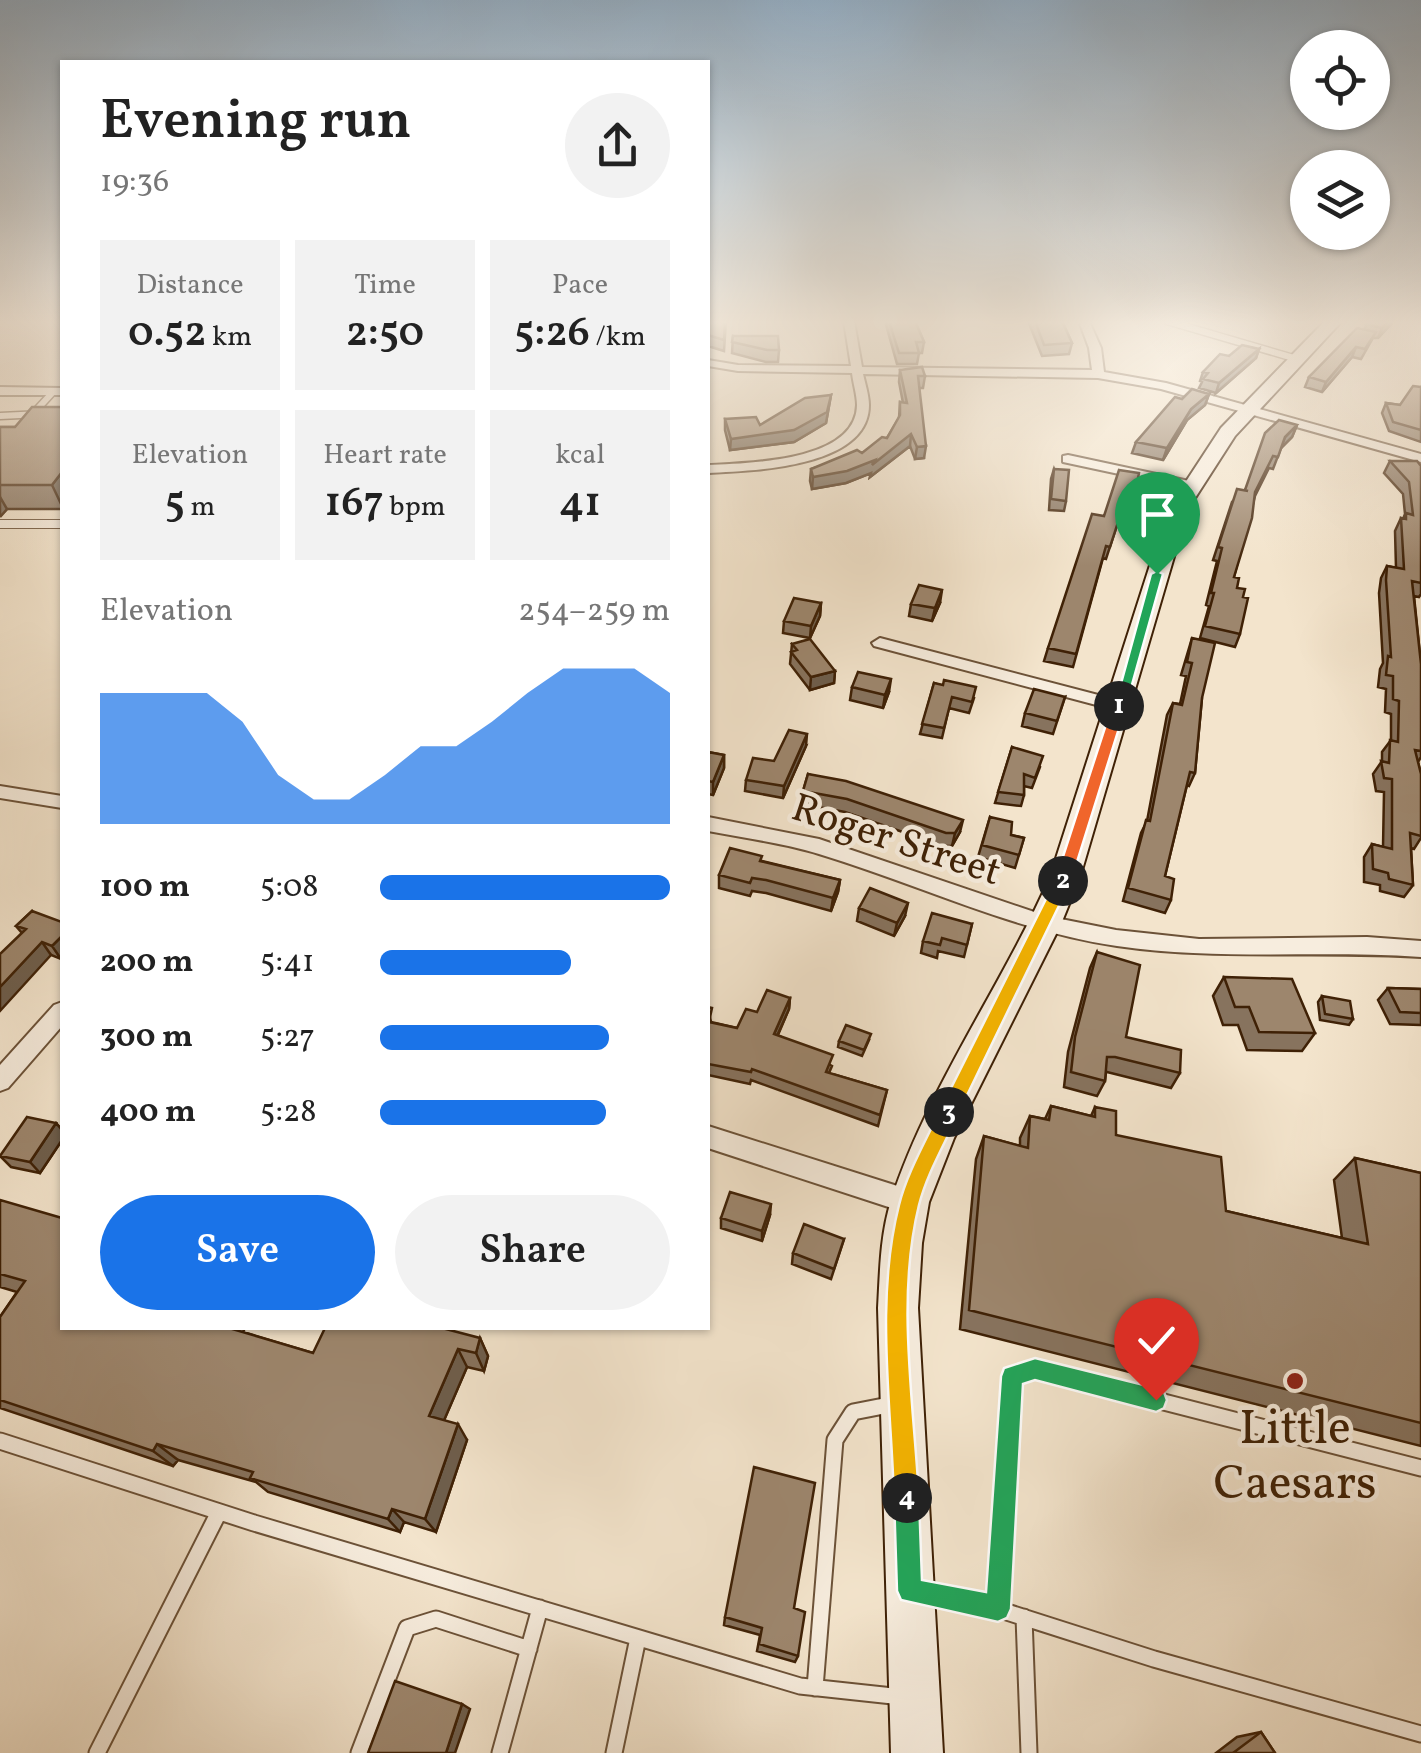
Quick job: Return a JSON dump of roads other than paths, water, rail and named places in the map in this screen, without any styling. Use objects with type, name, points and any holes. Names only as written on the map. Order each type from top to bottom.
[{"type":"street","points":[[710,469],[781,463],[833,447],[852,434],[862,420],[860,403]]},
{"type":"street","points":[[1218,403],[1421,458]]},
{"type":"street","points":[[917,1753],[898,1308],[902,1243],[910,1202],[937,1134],[1045,924],[1065,877],[1178,508],[1214,448],[1255,403]]},
{"type":"street","points":[[1068,459],[1189,485]]},
{"type":"street","points":[[880,643],[1119,706]]},
{"type":"street","points":[[0,792],[60,802]]},
{"type":"street","name":"Roger Street","points":[[710,824],[820,846],[1045,924],[1166,945],[1421,949]]},
{"type":"street","points":[[0,1081],[59,1016]]},
{"type":"street","points":[[710,1138],[910,1202]]},
{"type":"lane","points":[[26,422],[45,403]]},
{"type":"lane","points":[[0,416],[60,413]]},
{"type":"lane","points":[[0,524],[60,522]]},
{"type":"lane","points":[[998,1609],[1012,1376],[1035,1369],[1421,1468]]},
{"type":"lane","points":[[814,1688],[835,1440],[853,1412],[904,1402]]},
{"type":"lane","points":[[0,1441],[220,1512],[814,1688],[914,1699]]},
{"type":"lane","points":[[97,1753],[220,1512]]},
{"type":"lane","points":[[910,1591],[966,1599],[1154,1659],[1421,1734]]},
{"type":"lane","points":[[500,1753],[540,1608]]},
{"type":"lane","points":[[1024,1618],[1029,1753]]},
{"type":"lane","points":[[359,1753],[407,1628],[436,1619],[528,1649]]},
{"type":"lane","points":[[614,1753],[638,1638]]},
{"type":"place","name":"Little Caesars","points":[[1295,1381]]}]
